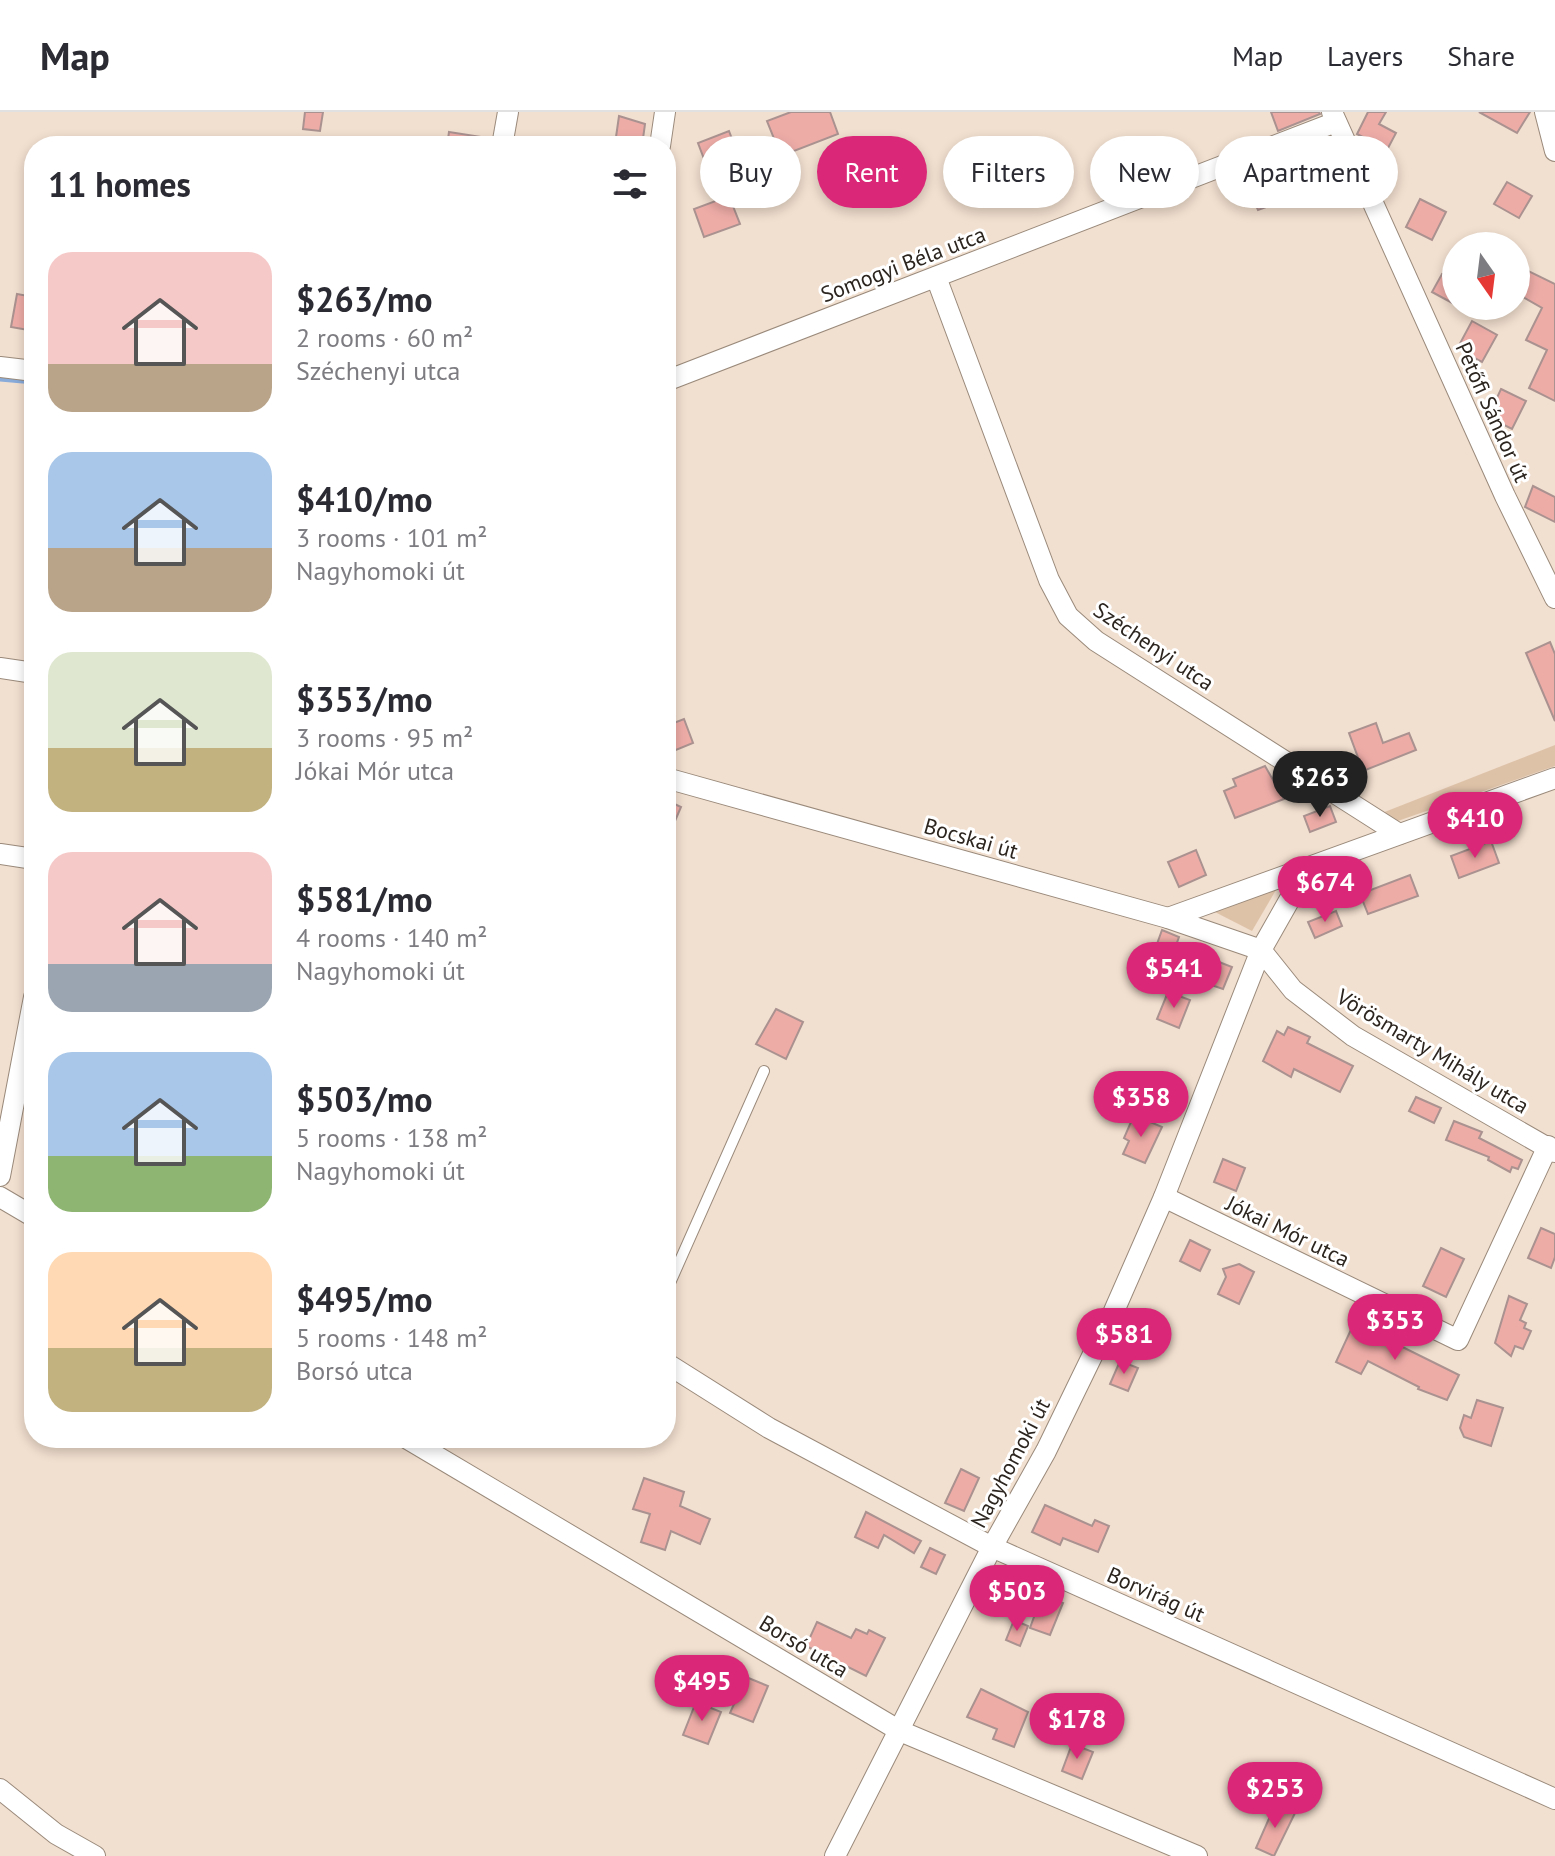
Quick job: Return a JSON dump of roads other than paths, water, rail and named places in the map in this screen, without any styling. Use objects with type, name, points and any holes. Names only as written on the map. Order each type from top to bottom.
[{"type":"street","points":[[504,136],[508,112]]},
{"type":"street","points":[[661,136],[665,112]]},
{"type":"street","points":[[1545,112],[1555,151]]},
{"type":"street","name":"Somogyi Béla utca","points":[[676,377],[936,277],[1334,117]]},
{"type":"street","name":"Petőfi Sándor út","points":[[1334,117],[1505,496],[1555,598]]},
{"type":"street","name":"Széchenyi utca","points":[[936,277],[1049,580],[1068,616],[1096,641],[1399,834]]},
{"type":"street","points":[[0,367],[24,370]]},
{"type":"street","points":[[0,668],[24,672]]},
{"type":"street","points":[[1168,918],[1555,778]]},
{"type":"street","name":"Bocskai út","points":[[676,781],[1168,918],[1261,950]]},
{"type":"street","points":[[0,854],[24,858]]},
{"type":"street","name":"Nagyhomoki út","points":[[835,1856],[992,1547],[1046,1451],[1164,1197],[1261,950],[1308,867]]},
{"type":"street","name":"Vörösmarty Mihály utca","points":[[1261,950],[1293,990],[1353,1036],[1552,1149]]},
{"type":"street","points":[[0,1176],[5,1118],[24,1039]]},
{"type":"street","name":"Jókai Mór utca","points":[[1164,1197],[1458,1340],[1552,1149]]},
{"type":"street","points":[[0,1197],[24,1211]]},
{"type":"street","name":"Borvirág út","points":[[676,1369],[769,1428],[992,1547],[1555,1799]]},
{"type":"street","name":"Borsó utca","points":[[423,1448],[900,1731],[1197,1856]]},
{"type":"street","points":[[0,1789],[56,1834],[95,1856]]},
{"type":"lane","points":[[676,1269],[764,1071]]},
{"type":"waterway","points":[[0,379],[24,381]]}]
